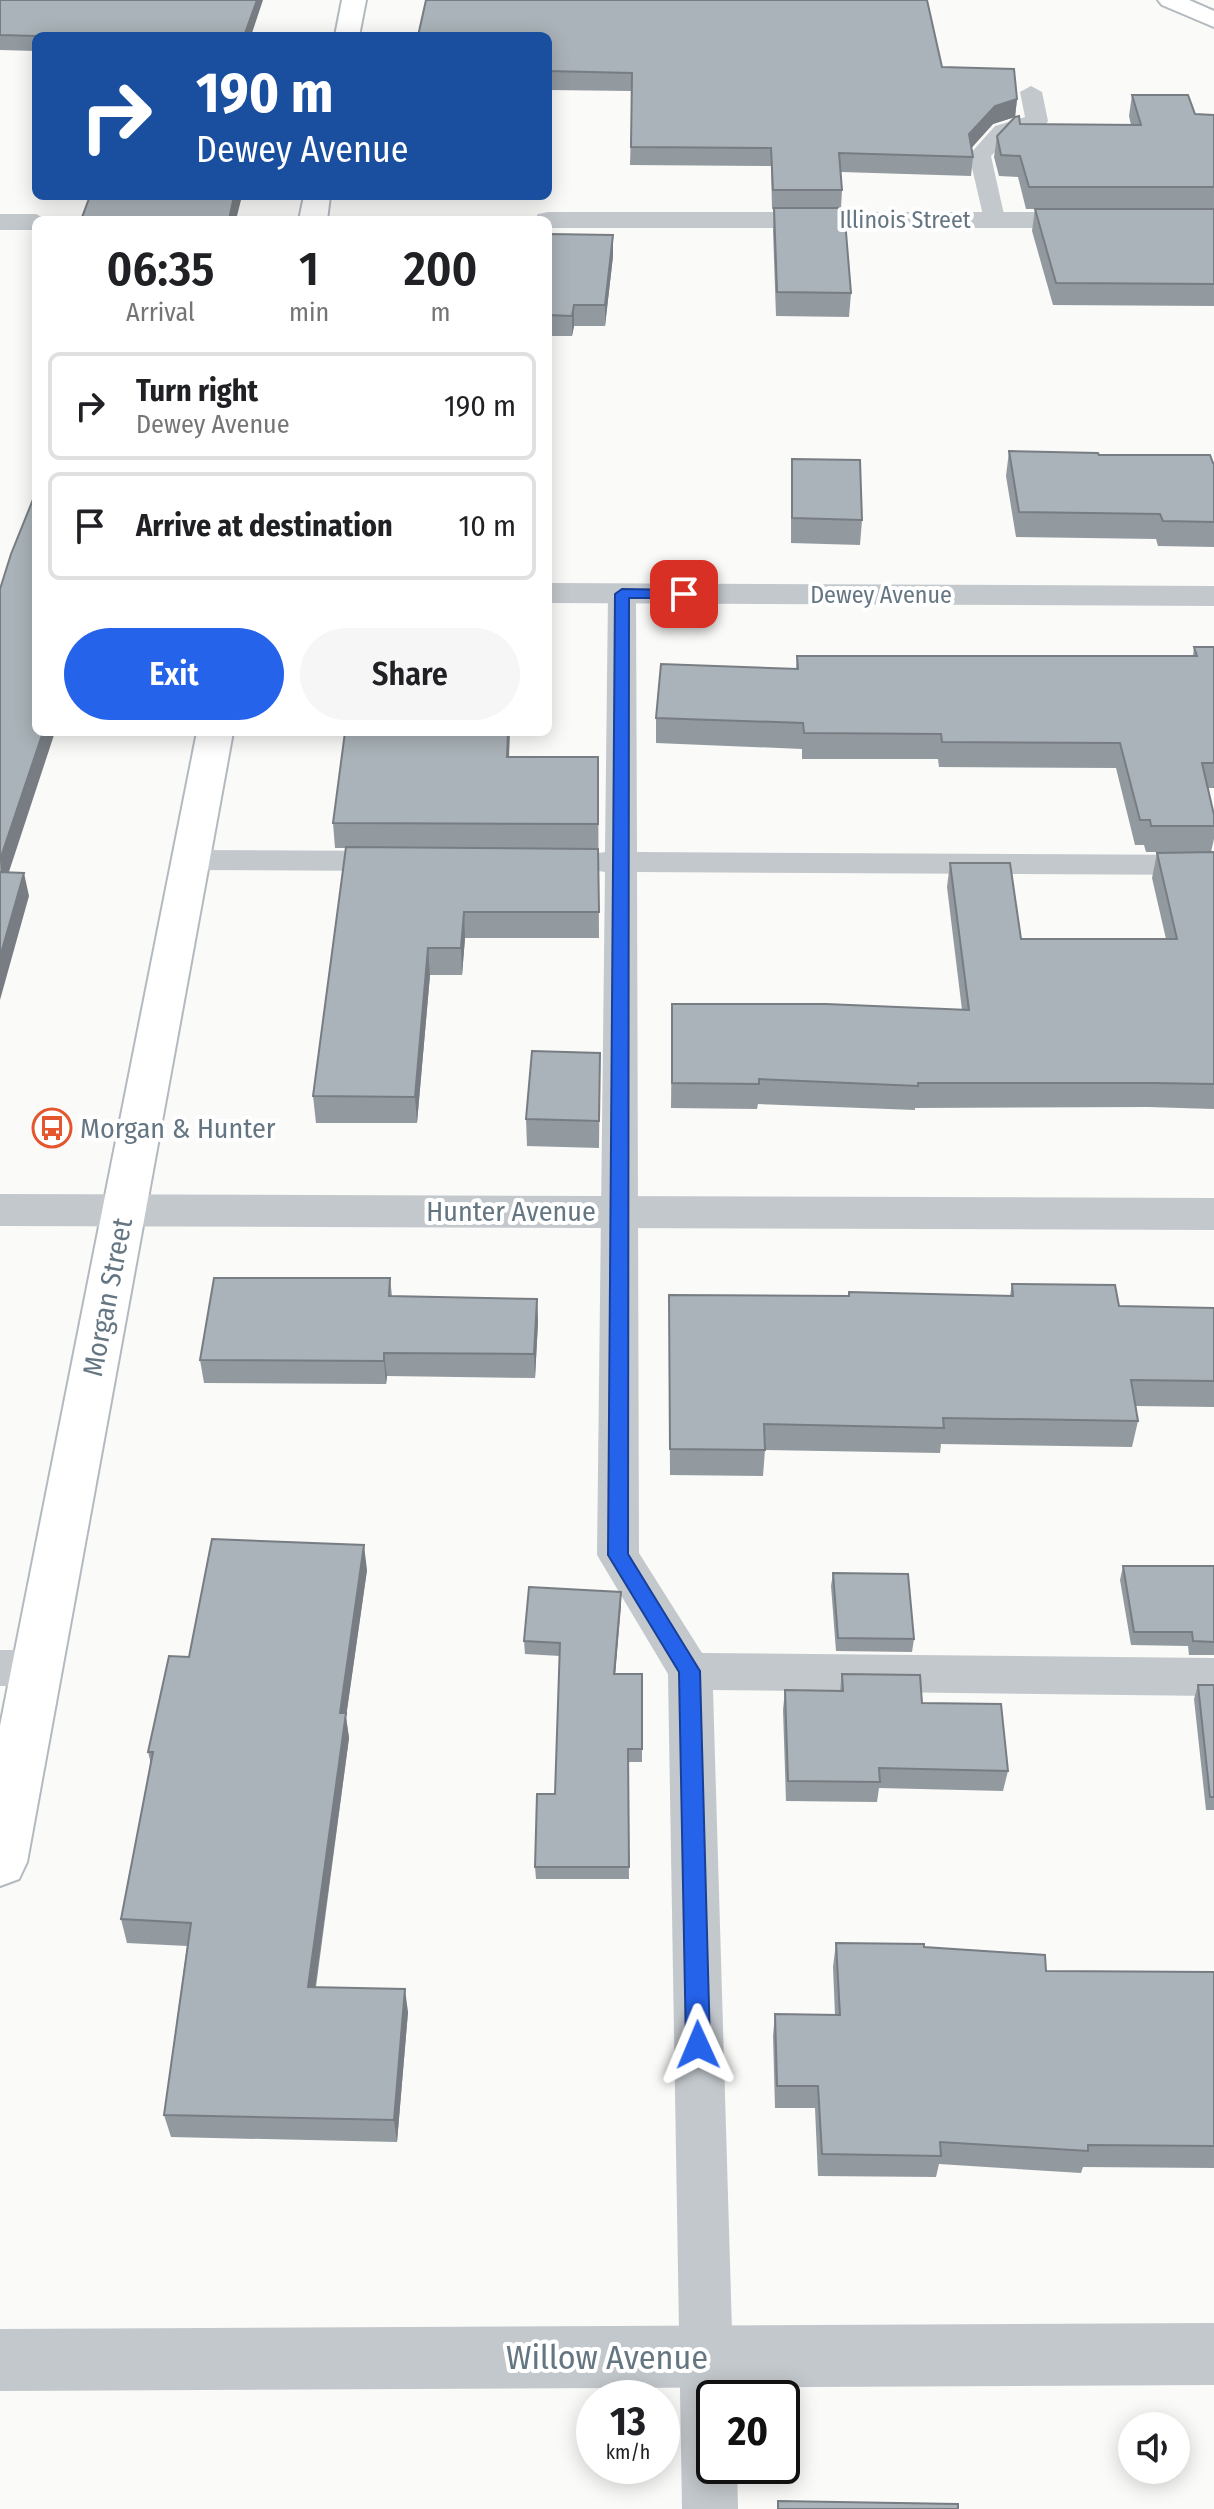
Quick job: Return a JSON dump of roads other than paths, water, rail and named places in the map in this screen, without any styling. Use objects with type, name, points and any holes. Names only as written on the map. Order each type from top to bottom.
[{"type":"street","points":[[348,32],[354,0]]},
{"type":"street","points":[[1170,0],[1214,20]]},
{"type":"street","name":"Illinois Street","points":[[552,220],[1214,220]]},
{"type":"street","points":[[0,222],[32,222]]},
{"type":"street","name":"Dewey Avenue","points":[[552,593],[1214,596]]},
{"type":"street","name":"Morgan Street","points":[[0,1862],[18,1668],[123,1211],[214,736]]},
{"type":"street","name":"Hunter Avenue","points":[[0,1210],[1214,1214]]},
{"type":"street","name":"Willow Avenue","points":[[0,2360],[1214,2354]]},
{"type":"lane","points":[[993,219],[980,155],[1003,131],[1037,121],[1031,92]]},
{"type":"lane","points":[[622,594],[618,1555],[690,1671],[710,2509]]},
{"type":"lane","points":[[191,860],[430,861]]},
{"type":"lane","points":[[574,862],[1214,865]]},
{"type":"lane","points":[[690,1671],[1214,1677]]},
{"type":"place","name":"Morgan & Hunter","points":[[52,1128]]}]
